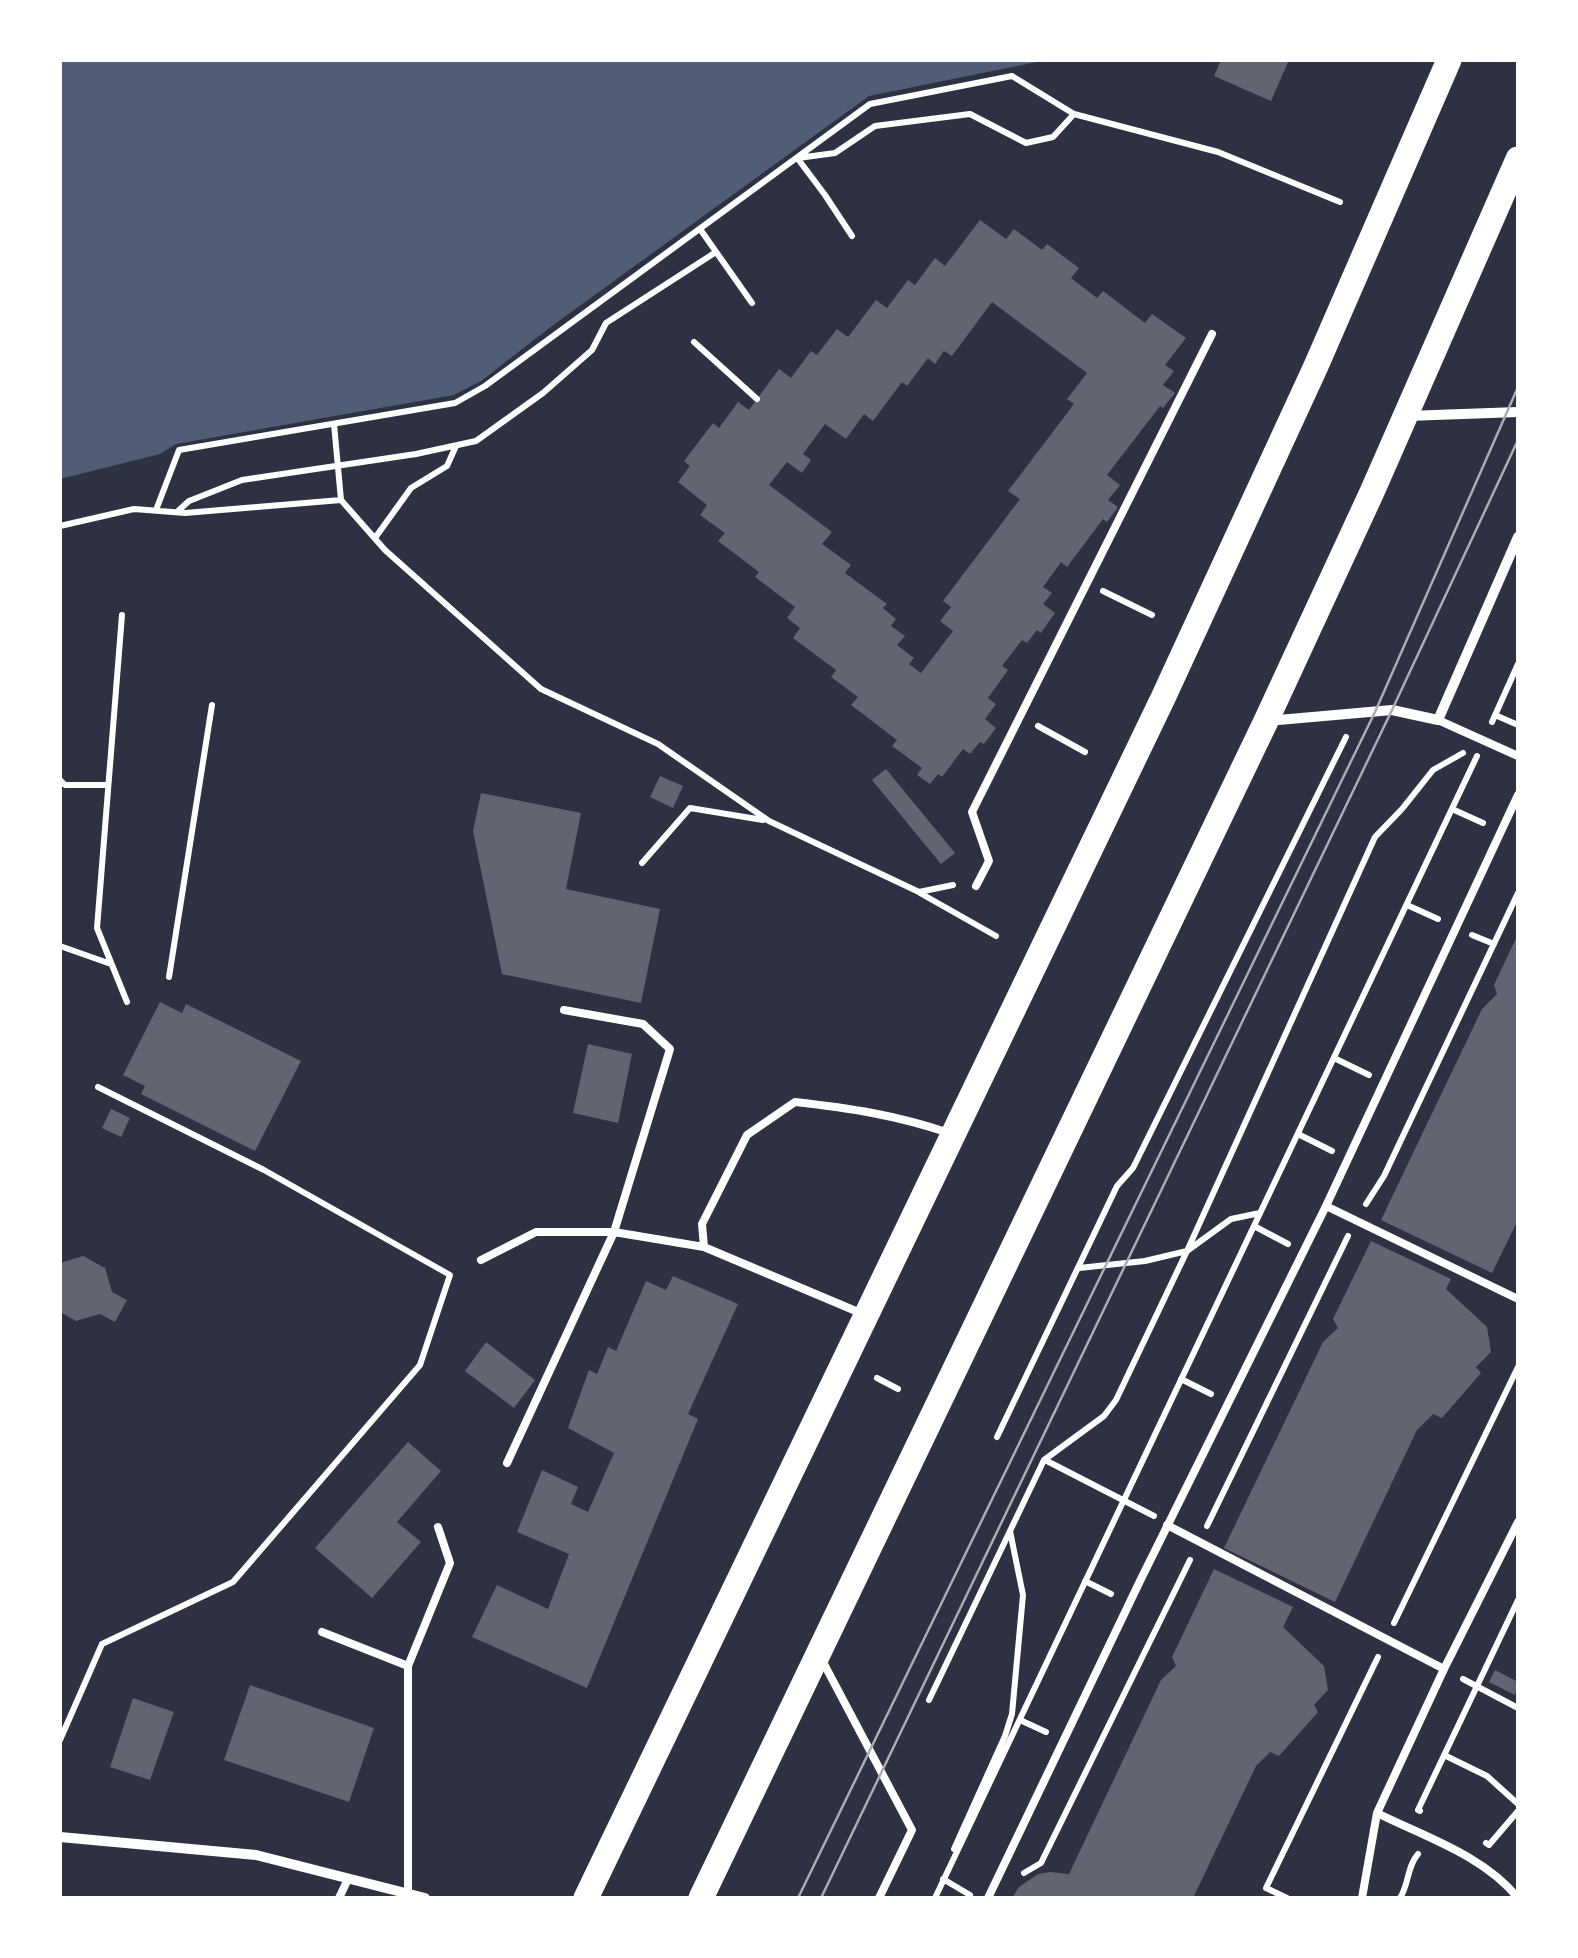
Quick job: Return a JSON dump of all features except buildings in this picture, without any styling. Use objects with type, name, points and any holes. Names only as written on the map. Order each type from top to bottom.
[{"type":"main road","points":[[586,1898],[1240,533],[1449,60]]},
{"type":"main road","points":[[701,1898],[1266,721],[1518,160]]},
{"type":"street","points":[[1406,416],[1518,412]]},
{"type":"street","points":[[1266,721],[1392,710],[1438,720],[1518,537]]},
{"type":"street","points":[[60,1837],[256,1855],[425,1898]]},
{"type":"lane","points":[[976,886],[988,861],[972,812],[1212,334]]},
{"type":"lane","points":[[1438,720],[1518,756]]},
{"type":"lane","points":[[988,1898],[1326,1206],[1518,795]]},
{"type":"lane","points":[[507,1464],[614,1232],[670,1048],[643,1024],[564,1010]]},
{"type":"lane","points":[[704,1247],[702,1224],[747,1135],[794,1102],[860,1108],[954,1134]]},
{"type":"lane","points":[[1326,1206],[1518,1299]]},
{"type":"lane","points":[[481,1260],[536,1232],[614,1232],[704,1247],[867,1316]]},
{"type":"lane","points":[[1362,1898],[1377,1813],[1518,1522]]},
{"type":"lane","points":[[1167,1525],[1444,1669]]},
{"type":"lane","points":[[408,1894],[408,1666],[450,1563],[438,1528]]},
{"type":"lane","points":[[322,1632],[408,1666]]},
{"type":"lane","points":[[818,1653],[912,1830],[880,1898]]},
{"type":"lane","points":[[1377,1813],[1475,1861],[1504,1880],[1518,1898]]},
{"type":"lane","points":[[339,1898],[348,1879]]},
{"type":"path","points":[[156,510],[179,450],[455,403],[485,386],[870,104],[1012,76],[1074,114],[1218,152],[1340,202]]},
{"type":"path","points":[[797,158],[835,153],[875,126],[970,114],[1026,143],[1053,137],[1074,114]]},
{"type":"path","points":[[797,158],[852,236]]},
{"type":"path","points":[[700,229],[752,303]]},
{"type":"path","points":[[176,512],[189,501],[242,480],[476,441],[543,393],[592,350],[606,322],[716,252]]},
{"type":"path","points":[[694,342],[757,399]]},
{"type":"path","points":[[334,424],[341,500],[385,550],[541,689],[658,744],[769,821],[919,892],[996,936]]},
{"type":"path","points":[[375,538],[411,488],[446,466],[456,445]]},
{"type":"path","points":[[60,526],[134,508],[176,512],[341,500]]},
{"type":"path","points":[[1087,584],[1152,615]]},
{"type":"path","points":[[122,615],[96,928],[127,1002]]},
{"type":"path","points":[[934,1898],[1518,664]]},
{"type":"path","points":[[169,977],[212,705]]},
{"type":"path","points":[[997,1437],[1116,1186],[1134,1168],[1358,713]]},
{"type":"path","points":[[1496,715],[1518,725]]},
{"type":"path","points":[[1020,717],[1085,752]]},
{"type":"path","points":[[929,1700],[1044,1460],[1104,1416],[1116,1400],[1375,837],[1433,770],[1484,741]]},
{"type":"path","points":[[60,780],[65,785],[108,785]]},
{"type":"path","points":[[642,863],[690,808],[769,821]]},
{"type":"path","points":[[919,892],[953,885]]},
{"type":"path","points":[[1018,1880],[1041,1864],[1356,1220],[1384,1176],[1518,893]]},
{"type":"path","points":[[60,946],[112,964]]},
{"type":"path","points":[[60,1740],[102,1644],[234,1582],[420,1366],[450,1275],[264,1170],[98,1087]]},
{"type":"path","points":[[1078,1268],[1145,1261],[1187,1251],[1231,1219],[1260,1213]]},
{"type":"path","points":[[1287,1898],[1266,1888],[1518,1367]]},
{"type":"path","points":[[876,1378],[898,1389]]},
{"type":"path","points":[[1044,1460],[1167,1525]]},
{"type":"path","points":[[943,1881],[959,1833],[1012,1714],[1024,1595],[1010,1532]]},
{"type":"path","points":[[1436,1819],[1418,1810],[1518,1600]]},
{"type":"path","points":[[1444,1669],[1518,1708]]},
{"type":"path","points":[[1444,1755],[1488,1776],[1518,1807],[1490,1845],[1472,1836]]},
{"type":"path","points":[[943,1881],[976,1898]]},
{"type":"water","points":[[60,60],[1047,60],[869,96],[481,381],[454,395],[176,444],[160,454],[60,479]]},
{"type":"tram line","points":[[798,1898],[1375,712],[1518,387]]},
{"type":"tram line","points":[[821,1898],[1518,440]]}]
